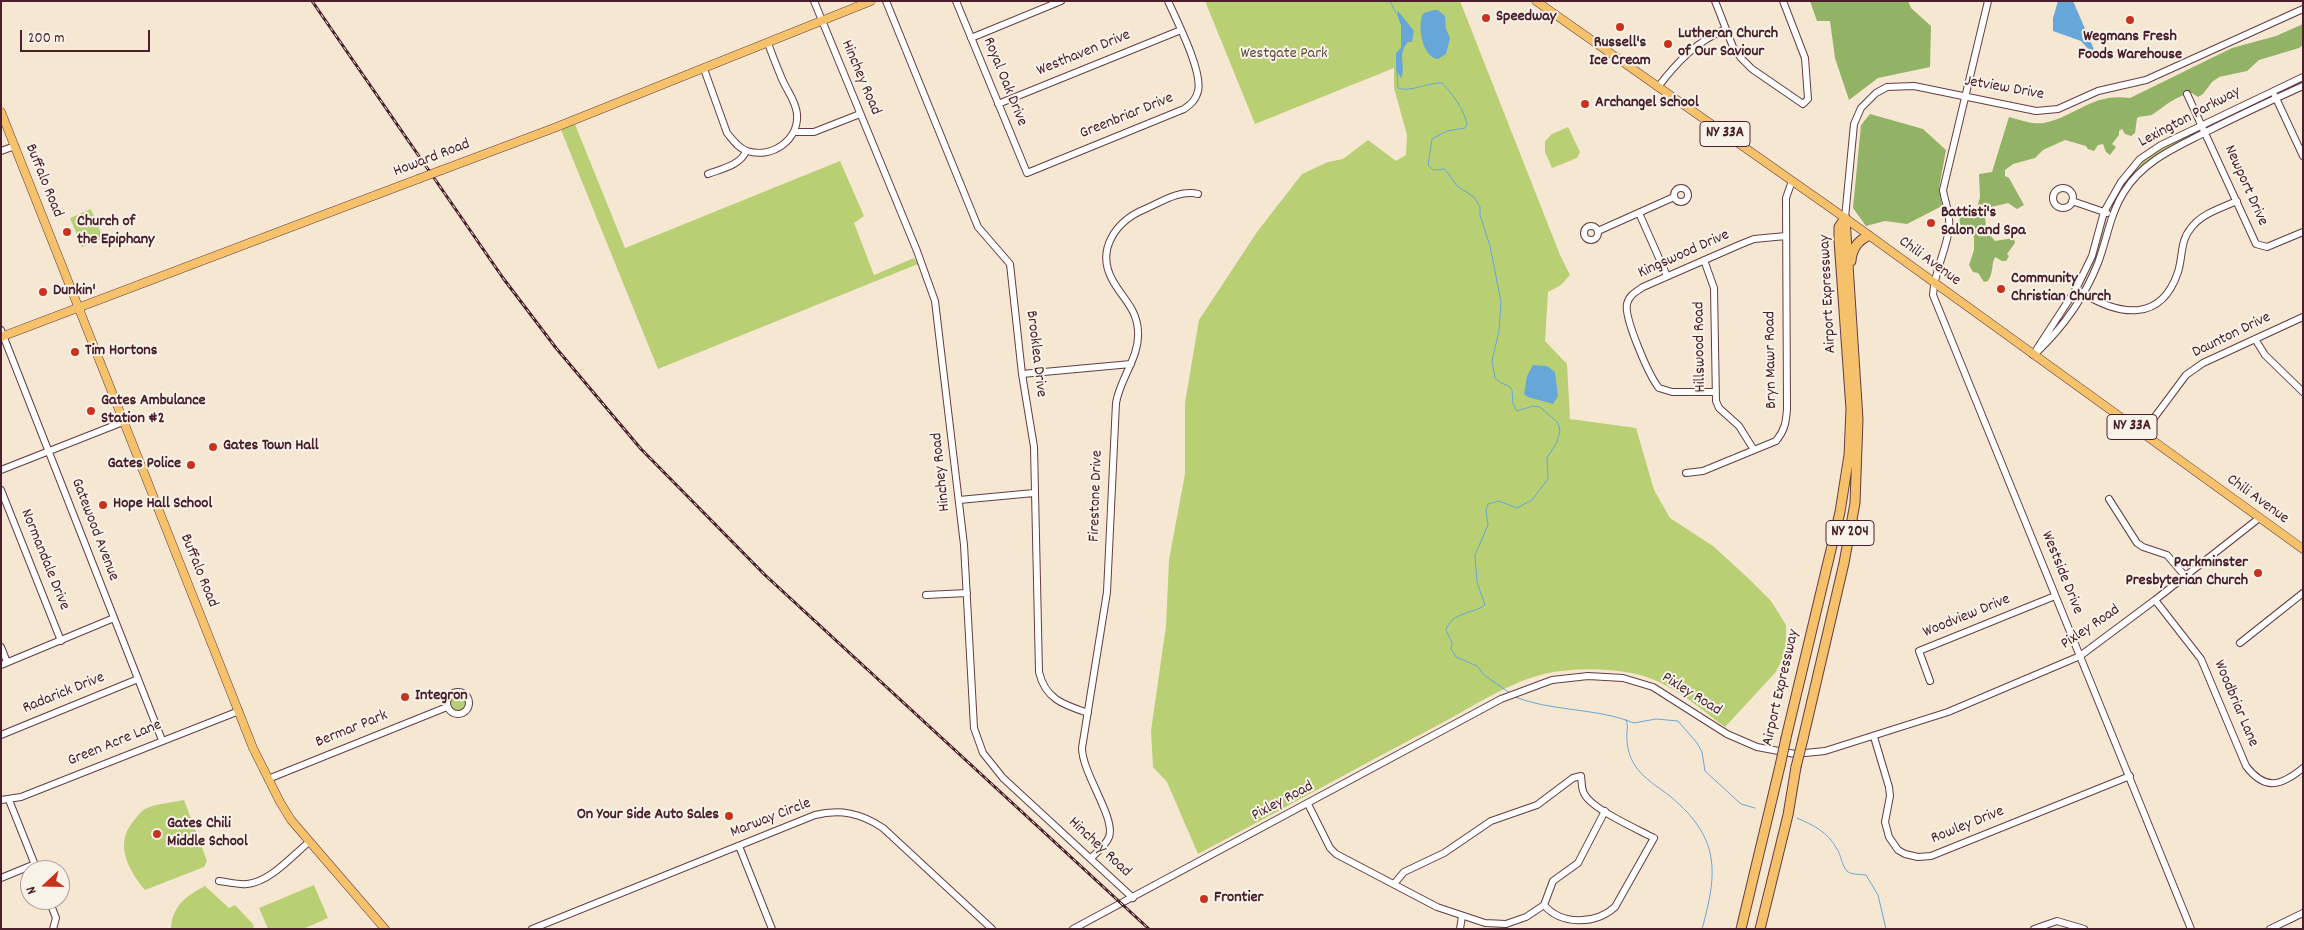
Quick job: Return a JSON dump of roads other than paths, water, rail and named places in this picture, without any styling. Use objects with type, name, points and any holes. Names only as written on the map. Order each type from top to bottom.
[{"type":"highway","name":"Airport Expressway","points":[[1760,929],[1788,815],[1796,767],[1844,562],[1855,503],[1858,419],[1845,218]]},
{"type":"highway","name":"Airport Expressway","points":[[1741,929],[1840,512],[1849,455],[1851,409],[1839,240],[1840,227],[1845,218]]},
{"type":"highway","points":[[1849,284],[1853,248],[1861,239],[1868,236]]},
{"type":"main road","name":"Howard Road","points":[[2,334],[442,170],[768,44],[871,1]]},
{"type":"main road","name":"Chili Avenue","points":[[1536,1],[1845,218],[2303,550]]},
{"type":"main road","name":"Buffalo Road","points":[[1,112],[79,306],[123,422],[268,780],[291,820],[385,929]]},
{"type":"street","name":"Hinchey Road","points":[[814,1],[917,251],[935,301],[959,500],[967,593],[971,708],[974,728],[980,747],[991,765],[1003,778],[1133,898]]},
{"type":"street","name":"Brooklea Drive","points":[[886,1],[978,227],[1010,264],[1022,374],[1034,447],[1039,672],[1041,682],[1052,698],[1088,713]]},
{"type":"street","name":"Royal Oak Drive","points":[[956,1],[1027,173]]},
{"type":"street","points":[[971,38],[1061,1]]},
{"type":"street","name":"Greenbriar Drive","points":[[1027,173],[1184,109],[1192,103],[1196,97],[1200,80],[1168,1]]},
{"type":"street","points":[[1715,1],[1736,52],[1746,64],[1800,103],[1806,103],[1807,73],[1804,58],[1783,1]]},
{"type":"street","points":[[1934,283],[1949,230],[1950,217],[1944,190],[1988,1]]},
{"type":"street","name":"Jetview Drive","points":[[1845,218],[1854,124],[1866,102],[1876,93],[1888,87],[1898,85],[1914,86],[2036,111],[2058,109],[2098,92],[2146,80],[2303,9]]},
{"type":"street","points":[[1658,86],[1671,69],[1694,47],[1712,35],[1726,29]]},
{"type":"street","name":"Westhaven Drive","points":[[998,104],[1181,30]]},
{"type":"street","points":[[704,69],[727,133],[733,141],[746,151],[767,152],[777,149],[785,144],[794,132],[797,116],[796,106],[768,44]]},
{"type":"street","name":"Lexington Parkway","points":[[2033,355],[2076,289],[2092,256],[2104,212],[2120,182],[2140,159],[2161,145],[2303,77]]},
{"type":"street","name":"Lexington Parkway","points":[[2033,355],[2066,320],[2083,294],[2097,264],[2113,215],[2128,185],[2147,166],[2160,155],[2303,86]]},
{"type":"street","points":[[2273,91],[2303,156]]},
{"type":"street","name":"Newport Drive","points":[[2187,94],[2254,240],[2260,246],[2271,246],[2303,232]]},
{"type":"street","points":[[794,132],[814,132],[860,114]]},
{"type":"street","points":[[1,151],[15,146]]},
{"type":"street","points":[[708,174],[737,162],[746,151]]},
{"type":"street","name":"Bryn Mawr Road","points":[[1686,473],[1703,471],[1754,450],[1776,440],[1783,432],[1786,422],[1786,198],[1792,181]]},
{"type":"street","name":"Firestone Drive","points":[[1091,858],[1106,842],[1110,829],[1082,757],[1108,592],[1116,403],[1120,384],[1131,364],[1138,337],[1132,307],[1109,274],[1106,262],[1107,246],[1115,230],[1133,215],[1188,191],[1198,194]]},
{"type":"street","points":[[1598,231],[1674,197]]},
{"type":"street","points":[[2072,201],[2113,215]]},
{"type":"street","points":[[2076,289],[2103,304],[2127,312],[2150,306],[2169,291],[2174,282],[2184,240],[2194,224],[2205,216],[2237,201]]},
{"type":"street","points":[[1639,213],[1667,276]]},
{"type":"street","name":"Kingswood Drive","points":[[1714,392],[1672,392],[1659,388],[1650,374],[1628,318],[1626,309],[1631,295],[1667,276],[1754,239],[1786,236]]},
{"type":"street","name":"Hillswood Road","points":[[1704,260],[1714,288],[1714,392],[1719,408],[1739,426],[1754,450]]},
{"type":"street","name":"Westside Drive","points":[[1934,283],[1933,295],[1938,310],[2191,929]]},
{"type":"street","name":"Daunton Drive","points":[[2142,434],[2194,368],[2303,317]]},
{"type":"street","name":"Gatewood Avenue","points":[[2,334],[162,740]]},
{"type":"street","points":[[2255,339],[2265,355],[2303,392]]},
{"type":"street","points":[[1022,374],[1131,364]]},
{"type":"street","points":[[1,470],[123,422]]},
{"type":"street","name":"Normandale Drive","points":[[1,490],[61,641]]},
{"type":"street","points":[[959,500],[1034,493]]},
{"type":"street","points":[[2109,499],[2137,543],[2142,547],[2167,555],[2185,576]]},
{"type":"street","name":"Pixley Road","points":[[1073,929],[1509,695],[1534,685],[1562,678],[1614,677],[1653,687],[1727,734],[1758,748],[1794,754],[1825,752],[1956,709],[2080,656],[2258,519]]},
{"type":"street","points":[[926,596],[967,593]]},
{"type":"street","points":[[2240,643],[2303,593]]},
{"type":"street","name":"Woodview Drive","points":[[1930,681],[1919,651],[2055,596]]},
{"type":"street","name":"Woodbriar Lane","points":[[2155,600],[2202,659],[2246,766],[2254,776],[2262,782],[2279,783],[2292,777],[2303,768]]},
{"type":"street","points":[[1,647],[4,663],[114,618]]},
{"type":"street","name":"Radarick Drive","points":[[1,735],[138,679]]},
{"type":"street","name":"Bermar Park","points":[[268,780],[448,707]]},
{"type":"street","name":"Green Acre Lane","points":[[1,800],[9,800],[239,711]]},
{"type":"street","name":"Rowley Drive","points":[[1874,737],[1889,787],[1886,830],[1898,850],[1912,856],[1931,856],[2130,776]]},
{"type":"street","points":[[1394,884],[1404,872],[1444,853],[1491,821],[1542,803],[1577,776],[1581,776],[1583,791],[1586,797],[1605,811],[1654,838],[1616,907],[1604,915],[1580,920],[1556,916],[1544,905]]},
{"type":"street","points":[[9,800],[33,860]]},
{"type":"street","points":[[1308,804],[1330,848],[1336,854],[1437,907],[1492,924],[1506,924],[1526,917],[1544,905],[1553,881],[1578,863],[1605,811]]},
{"type":"street","name":"Marway Circle","points":[[532,929],[814,815],[836,811],[861,816],[883,828],[992,929]]},
{"type":"street","points":[[219,881],[239,884],[256,882],[272,873],[309,842]]},
{"type":"street","points":[[739,846],[772,929]]},
{"type":"street","points":[[1,878],[20,872]]},
{"type":"street","points":[[53,910],[56,918],[53,929]]},
{"type":"street","points":[[2270,929],[2303,914]]},
{"type":"street","points":[[1460,929],[1462,916]]},
{"type":"street","points":[[2034,929],[2057,921],[2084,929]]},
{"type":"water","points":[[2058,1],[2073,1],[2099,61],[2081,41],[2053,31],[2053,18]]},
{"type":"water","points":[[1438,10],[1445,16],[1446,29],[1450,38],[1446,54],[1438,59],[1428,53],[1424,46],[1421,31],[1424,13]]},
{"type":"water","points":[[1398,11],[1414,31],[1412,42],[1408,42],[1403,51],[1403,74],[1401,78],[1396,70],[1396,53],[1401,48],[1401,25],[1397,15]]},
{"type":"water","points":[[1533,365],[1547,366],[1555,372],[1558,396],[1553,404],[1528,397],[1524,394],[1527,376]]},
{"type":"waterway","points":[[1390,1],[1396,13]]},
{"type":"waterway","points":[[1397,72],[1398,88],[1402,89],[1442,83],[1454,97],[1463,112],[1467,124],[1465,128],[1447,131],[1432,139],[1428,165],[1433,170],[1445,169],[1457,186],[1474,197],[1480,207],[1480,215],[1490,246],[1501,302],[1499,331],[1492,361],[1495,378],[1509,386],[1512,390],[1513,404],[1517,411],[1533,406],[1540,407],[1558,423],[1560,431],[1557,442],[1547,458],[1548,479],[1532,500],[1517,508],[1499,501],[1488,504],[1486,510],[1488,525],[1475,555],[1477,582],[1485,605],[1453,619],[1446,630],[1452,643],[1451,649],[1456,657],[1477,666],[1484,675],[1510,693]]},
{"type":"waterway","points":[[1515,697],[1542,705],[1599,713],[1626,720],[1628,746],[1634,764],[1646,778],[1687,812],[1699,827],[1707,842],[1711,857],[1712,873],[1711,890],[1702,929]]},
{"type":"waterway","points":[[1626,720],[1634,723],[1656,719],[1678,721],[1697,743],[1702,752],[1705,771],[1741,804],[1755,808]]},
{"type":"waterway","points":[[1797,818],[1814,826],[1829,838],[1838,851],[1847,871],[1853,874],[1866,875],[1878,895],[1886,929]]},
{"type":"railway","points":[[312,1],[503,278],[556,348],[641,449],[765,575],[1149,929]]},
{"type":"place","name":"Speedway","points":[[1486,18]]},
{"type":"place","name":"Wegmans Fresh Foods Warehouse","points":[[2130,20]]},
{"type":"place","name":"Russell's Ice Cream","points":[[1620,27]]},
{"type":"place","name":"Lutheran Church of Our Saviour","points":[[1668,44]]},
{"type":"place","name":"Archangel School","points":[[1585,104]]},
{"type":"place","name":"Battisti's Salon and Spa","points":[[1931,223]]},
{"type":"place","name":"Church of the Epiphany","points":[[67,232]]},
{"type":"place","name":"Community Christian Church","points":[[2001,289]]},
{"type":"place","name":"Dunkin'","points":[[43,292]]},
{"type":"place","name":"Tim Hortons","points":[[75,352]]},
{"type":"place","name":"Gates Ambulance Station #2","points":[[91,411]]},
{"type":"place","name":"Gates Town Hall","points":[[213,447]]},
{"type":"place","name":"Gates Police","points":[[191,465]]},
{"type":"place","name":"Hope Hall School","points":[[103,505]]},
{"type":"place","name":"Parkminster Presbyterian Church","points":[[2258,573]]},
{"type":"place","name":"Integron","points":[[405,697]]},
{"type":"place","name":"On Your Side Auto Sales","points":[[729,816]]},
{"type":"place","name":"Gates Chili Middle School","points":[[157,834]]},
{"type":"place","name":"Frontier","points":[[1204,899]]},
{"type":"park label","name":"Westgate Park","points":[[1284,55]]}]
